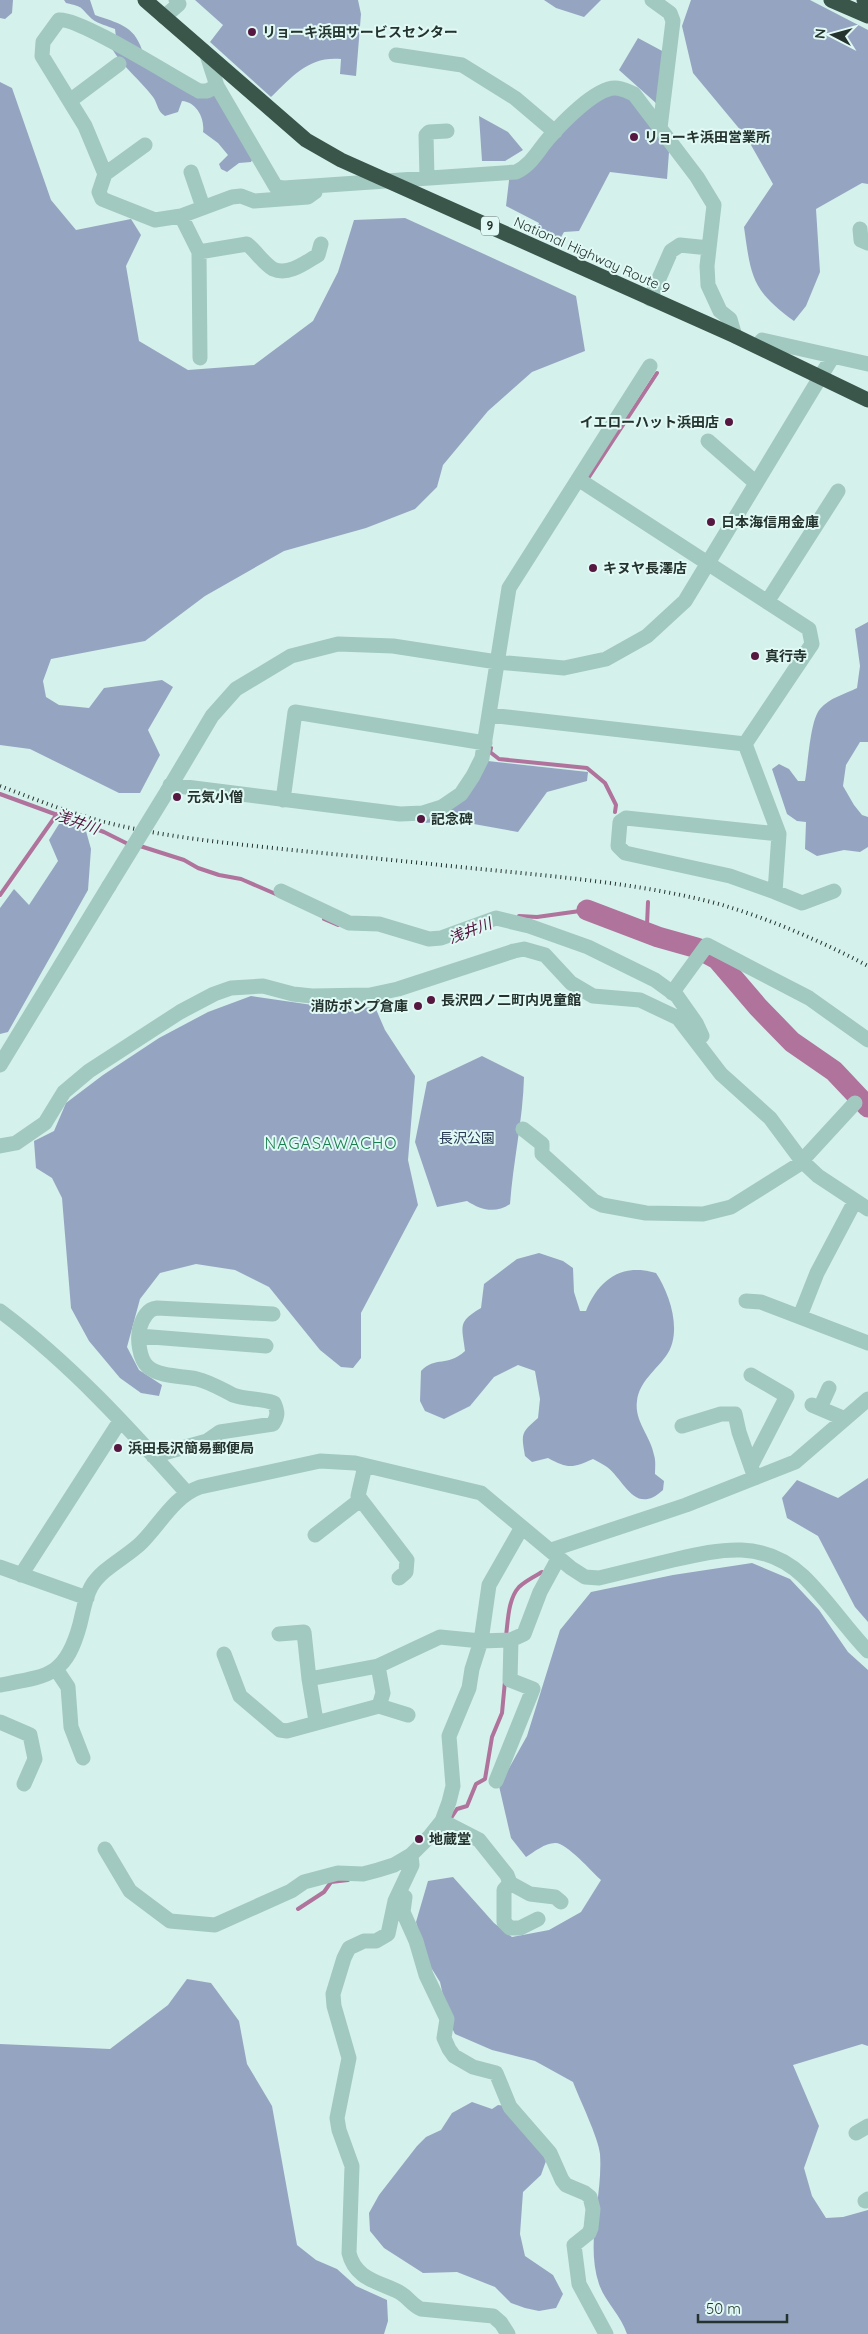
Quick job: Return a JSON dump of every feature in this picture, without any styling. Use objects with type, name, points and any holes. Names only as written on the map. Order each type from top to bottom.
[{"type":"highway","name":"National Highway Route 9","points":[[145,0],[306,140],[341,160],[735,336],[868,400]]},
{"type":"highway","points":[[830,0],[868,16]]},
{"type":"highway","points":[[864,0],[868,2]]},
{"type":"street","points":[[164,17],[179,4],[176,0]]},
{"type":"street","points":[[652,0],[670,14],[673,21],[660,128]]},
{"type":"street","points":[[105,174],[86,126],[42,56],[43,42],[60,20],[65,19],[112,42],[198,91],[207,91],[217,86]]},
{"type":"street","points":[[207,55],[217,86],[276,187],[516,172],[527,167],[555,132],[586,103],[601,92],[614,88],[624,89],[634,94],[697,178],[714,205],[707,266],[708,285],[720,311],[730,319],[735,336]]},
{"type":"street","points":[[396,56],[462,65],[515,98],[555,132]]},
{"type":"street","points":[[71,100],[119,64]]},
{"type":"street","points":[[427,178],[426,135],[429,132],[446,131]]},
{"type":"street","points":[[145,145],[105,174],[99,192],[102,199],[147,219],[181,216],[203,207],[241,196],[254,201],[308,197],[315,192],[315,186]]},
{"type":"street","points":[[191,172],[203,207]]},
{"type":"street","points":[[181,216],[199,252],[200,358]]},
{"type":"street","points":[[860,228],[861,240],[868,243]]},
{"type":"street","points":[[199,252],[247,244],[273,268],[284,270],[294,269],[318,255],[320,244]]},
{"type":"street","points":[[650,299],[671,251],[680,245],[709,248]]},
{"type":"street","points":[[762,340],[868,364]]},
{"type":"street","points":[[0,1065],[212,716],[236,689],[291,656],[338,644],[393,646],[497,662],[564,668],[606,659],[647,636],[685,601],[709,564],[832,356]]},
{"type":"street","points":[[169,788],[391,813],[423,813],[442,807],[461,794],[482,758],[509,588],[650,366]]},
{"type":"street","points":[[708,441],[756,483]]},
{"type":"street","points":[[578,479],[809,629],[812,644],[745,744]]},
{"type":"street","points":[[767,602],[838,491]]},
{"type":"street","points":[[283,800],[295,712],[485,743]]},
{"type":"street","points":[[489,715],[745,744]]},
{"type":"street","points":[[745,744],[779,834],[775,892]]},
{"type":"street","points":[[779,834],[626,818],[620,822],[618,846],[625,853],[730,876],[802,903],[834,891]]},
{"type":"street","points":[[281,891],[349,922],[380,924],[429,939],[441,938],[503,920],[528,926],[588,947],[655,980],[672,993],[696,1023],[705,1042],[705,1052]]},
{"type":"street","points":[[672,993],[708,945],[809,998],[868,1040]]},
{"type":"street","points":[[0,1146],[16,1143],[45,1123],[64,1092],[89,1071],[180,1012],[214,994],[231,988],[262,986],[293,994],[312,996],[370,995],[398,989],[514,950],[545,954],[570,983],[593,996],[640,1000],[659,1007],[678,1018],[721,1074],[770,1118],[802,1161],[818,1176],[862,1205],[818,1273],[800,1316]]},
{"type":"street","points":[[523,1129],[542,1144],[542,1154],[594,1202],[615,1209],[646,1214],[703,1214],[731,1207],[802,1161],[855,1103]]},
{"type":"street","points":[[746,1301],[761,1302],[868,1343]]},
{"type":"street","points":[[153,1456],[207,1441],[220,1432],[274,1424],[278,1418],[274,1403],[266,1400],[241,1397],[199,1379],[160,1372],[149,1368],[143,1360],[139,1336],[144,1317],[151,1309],[273,1314]]},
{"type":"street","points":[[0,1311],[67,1366],[187,1493]]},
{"type":"street","points":[[139,1336],[266,1346]]},
{"type":"street","points":[[751,1375],[784,1393],[787,1398],[753,1472]]},
{"type":"street","points":[[829,1388],[816,1406],[845,1419]]},
{"type":"street","points":[[309,1679],[378,1666],[440,1637],[481,1641],[511,1640],[524,1634],[555,1553],[677,1508],[753,1472],[795,1462],[868,1399]]},
{"type":"street","points":[[682,1426],[733,1412],[736,1416],[739,1432],[753,1472]]},
{"type":"street","points":[[21,1575],[120,1421]]},
{"type":"street","points":[[0,1685],[47,1675],[56,1669],[72,1649],[86,1598],[94,1581],[139,1545],[187,1493],[200,1487],[331,1460],[481,1493],[571,1568],[585,1577],[599,1578],[712,1551],[754,1550],[770,1555],[802,1576],[836,1611],[868,1651]]},
{"type":"street","points":[[365,1466],[358,1492],[360,1500],[407,1560],[406,1572],[399,1578]]},
{"type":"street","points":[[315,1535],[360,1500]]},
{"type":"street","points":[[105,1849],[130,1891],[170,1921],[215,1925],[290,1891],[304,1882],[338,1873],[363,1874],[394,1865],[411,1855],[442,1821],[453,1786],[449,1736],[469,1688],[472,1669],[481,1641],[489,1584],[522,1527]]},
{"type":"street","points":[[0,1567],[86,1598]]},
{"type":"street","points":[[280,1634],[304,1632],[316,1721]]},
{"type":"street","points":[[496,1781],[533,1690],[510,1680],[511,1640]]},
{"type":"street","points":[[224,1654],[240,1696],[280,1730],[288,1731],[316,1721],[379,1706],[408,1715]]},
{"type":"street","points":[[378,1666],[383,1693],[379,1706]]},
{"type":"street","points":[[56,1669],[68,1687],[71,1727],[84,1758]]},
{"type":"street","points":[[0,1722],[30,1735],[35,1759],[24,1784]]},
{"type":"street","points":[[442,1821],[478,1840],[507,1875],[510,1883],[530,1894],[555,1897],[561,1902]]},
{"type":"street","points":[[411,1855],[412,1865],[396,1901],[388,1934],[376,1941],[364,1941],[349,1948],[333,1994],[334,2006],[349,2058],[337,2118],[339,2130],[352,2166],[349,2252],[351,2261],[366,2278],[398,2292],[421,2309],[488,2315],[501,2323],[508,2334]]},
{"type":"street","points":[[407,1876],[407,1891],[403,1912],[416,1941],[426,1976],[447,2019],[444,2038],[449,2049],[454,2056],[473,2067],[496,2073],[510,2107],[550,2153],[562,2180],[590,2197],[593,2209],[591,2228],[574,2245],[575,2258],[579,2284],[606,2334]]},
{"type":"street","points":[[510,1883],[504,1890],[502,1910],[504,1922],[510,1928],[520,1928],[538,1919]]},
{"type":"green space","points":[[0,0],[13,0],[12,13],[5,19],[0,18]]},
{"type":"green space","points":[[64,0],[90,0],[95,15],[124,26],[134,35],[142,50],[202,85],[215,90],[254,156],[251,162],[239,163],[227,172],[221,169],[219,164],[228,155],[218,143],[203,132],[203,122],[196,108],[192,104],[182,101],[178,112],[165,116],[162,114],[153,97],[112,49],[116,37],[115,29],[94,21],[82,8],[66,3]]},
{"type":"green space","points":[[195,0],[358,0],[361,14],[356,76],[340,74],[341,59],[320,61],[302,69],[271,97],[210,42],[223,25]]},
{"type":"green space","points":[[544,0],[601,0],[584,17],[556,8]]},
{"type":"green space","points":[[691,0],[810,0],[868,30],[868,184],[862,183],[816,209],[820,272],[806,306],[794,321],[761,291],[752,270],[744,227],[773,184],[747,138],[693,73],[682,26]]},
{"type":"green space","points":[[638,38],[666,53],[657,104],[619,70]]},
{"type":"green space","points":[[0,82],[12,88],[51,200],[76,230],[131,219],[141,235],[126,266],[139,341],[188,370],[254,365],[313,321],[338,272],[354,220],[405,218],[576,296],[585,351],[532,372],[488,411],[443,465],[437,487],[415,509],[366,528],[284,551],[205,596],[145,641],[51,659],[43,681],[46,697],[59,705],[89,708],[104,688],[162,680],[173,687],[148,730],[160,755],[140,793],[119,793],[30,749],[0,745]]},
{"type":"green space","points":[[631,92],[669,152],[667,179],[610,172],[579,231],[564,232],[560,239],[536,231],[539,223],[506,206],[510,172],[597,94]]},
{"type":"green space","points":[[479,116],[508,132],[523,150],[505,161],[482,161]]},
{"type":"green space","points":[[868,622],[868,742],[860,742],[846,765],[843,786],[862,815],[868,817],[868,847],[860,852],[844,850],[817,856],[805,849],[806,822],[797,821],[787,814],[772,769],[779,764],[789,769],[798,781],[805,781],[812,732],[820,709],[828,702],[857,688],[860,666],[855,629]]},
{"type":"green space","points":[[488,761],[588,772],[587,781],[547,792],[518,832],[457,821],[423,823],[424,817]]},
{"type":"green space","points":[[72,823],[86,831],[91,849],[88,890],[8,1032],[0,1034],[0,908],[14,889],[29,905],[58,861],[49,840],[59,824]]},
{"type":"green space","points":[[251,996],[340,1009],[375,1007],[385,1030],[415,1076],[408,1160],[418,1205],[361,1313],[361,1358],[353,1368],[341,1367],[320,1350],[269,1287],[235,1270],[196,1264],[160,1273],[140,1299],[127,1347],[139,1370],[162,1385],[159,1396],[141,1393],[120,1378],[89,1341],[71,1308],[62,1198],[52,1178],[36,1168],[34,1141],[54,1131],[66,1103],[103,1075],[159,1038],[208,1012]]},
{"type":"green space","name":"長沢公園","points":[[482,1056],[524,1077],[522,1109],[510,1204],[493,1210],[483,1209],[467,1201],[437,1207],[415,1142],[427,1082]]},
{"type":"green space","points":[[539,1253],[563,1261],[573,1268],[574,1292],[580,1311],[586,1311],[591,1300],[605,1282],[622,1272],[644,1270],[656,1273],[666,1292],[673,1314],[674,1336],[666,1356],[644,1382],[637,1401],[640,1422],[655,1457],[655,1474],[664,1481],[663,1490],[653,1497],[645,1499],[631,1494],[607,1467],[593,1459],[575,1466],[566,1466],[548,1458],[532,1462],[525,1456],[523,1438],[525,1431],[538,1418],[540,1399],[535,1371],[518,1365],[494,1377],[470,1406],[444,1419],[425,1411],[420,1401],[421,1371],[426,1366],[453,1359],[465,1351],[463,1325],[468,1317],[481,1308],[484,1284],[517,1259]]},
{"type":"green space","points":[[868,1478],[868,1622],[855,1607],[818,1536],[787,1518],[782,1498],[797,1480],[838,1498]]},
{"type":"green space","points":[[752,1563],[790,1579],[819,1610],[848,1652],[868,1670],[868,2046],[862,2044],[793,2065],[819,2126],[804,2168],[812,2196],[826,2218],[843,2217],[868,2210],[868,2334],[627,2334],[602,2291],[595,2268],[594,2236],[600,2154],[593,2129],[573,2082],[535,2061],[492,2050],[455,2034],[449,2022],[440,1982],[427,1961],[416,1922],[428,1881],[453,1877],[494,1923],[512,1937],[549,1930],[581,1912],[601,1880],[572,1852],[560,1844],[547,1844],[526,1857],[511,1838],[499,1786],[527,1736],[560,1630],[591,1592],[673,1575]]},
{"type":"green space","points":[[187,1979],[211,1983],[239,2021],[247,2064],[272,2106],[297,2245],[316,2260],[337,2269],[356,2286],[387,2300],[388,2321],[384,2334],[0,2334],[0,2044],[110,2049],[168,2005]]},
{"type":"green space","points":[[472,2102],[492,2109],[498,2105],[506,2106],[538,2144],[546,2161],[541,2175],[523,2192],[520,2234],[525,2256],[553,2275],[563,2294],[556,2308],[539,2311],[511,2303],[495,2287],[457,2272],[423,2273],[384,2248],[370,2231],[369,2213],[379,2195],[417,2146],[426,2137],[441,2130],[452,2113]]},
{"type":"waterway","points":[[589,477],[657,373]]},
{"type":"waterway","points":[[491,748],[490,752],[499,759],[587,768],[605,783],[616,805],[615,812]]},
{"type":"waterway","name":"浅井川","points":[[0,794],[104,832],[130,845]]},
{"type":"waterway","points":[[0,895],[57,814]]},
{"type":"waterway","name":"浅井川","points":[[140,846],[184,860],[198,868],[219,875],[241,879],[278,895]]},
{"type":"waterway","points":[[647,925],[648,902]]},
{"type":"waterway","name":"浅井川","points":[[519,916],[537,917],[587,910]]},
{"type":"waterway","name":"浅井川","points":[[587,910],[658,937],[697,948],[717,959],[758,1007],[792,1042],[834,1071],[868,1107]]},
{"type":"waterway","name":"浅井川","points":[[324,919],[338,925]]},
{"type":"waterway","points":[[506,1636],[509,1610],[515,1592],[524,1583],[542,1572]]},
{"type":"waterway","points":[[449,1821],[457,1809],[467,1806],[476,1784],[485,1779],[492,1737],[502,1713],[505,1681]]},
{"type":"waterway","points":[[298,1909],[324,1892],[331,1882],[348,1880]]},
{"type":"railway","points":[[0,786],[85,816],[121,826],[169,835],[218,842],[563,877],[668,892],[719,904],[757,916],[814,939],[868,966]]},
{"type":"place","name":"リョーキ浜田サービスセンター","points":[[252,32]]},
{"type":"place","name":"リョーキ浜田営業所","points":[[634,137]]},
{"type":"place","name":"イエローハット浜田店","points":[[729,422]]},
{"type":"place","name":"日本海信用金庫","points":[[711,522]]},
{"type":"place","name":"キヌヤ長澤店","points":[[593,568]]},
{"type":"place","name":"真行寺","points":[[755,656]]},
{"type":"place","name":"元気小僧","points":[[177,797]]},
{"type":"place","name":"記念碑","points":[[421,819]]},
{"type":"place","name":"長沢四ノ二町内児童館","points":[[431,1000]]},
{"type":"place","name":"消防ポンプ倉庫","points":[[418,1006]]},
{"type":"place","name":"浜田長沢簡易郵便局","points":[[118,1448]]},
{"type":"place","name":"地蔵堂","points":[[419,1839]]},
{"type":"district","name":"NAGASAWACHO","points":[[331,1143]]}]
